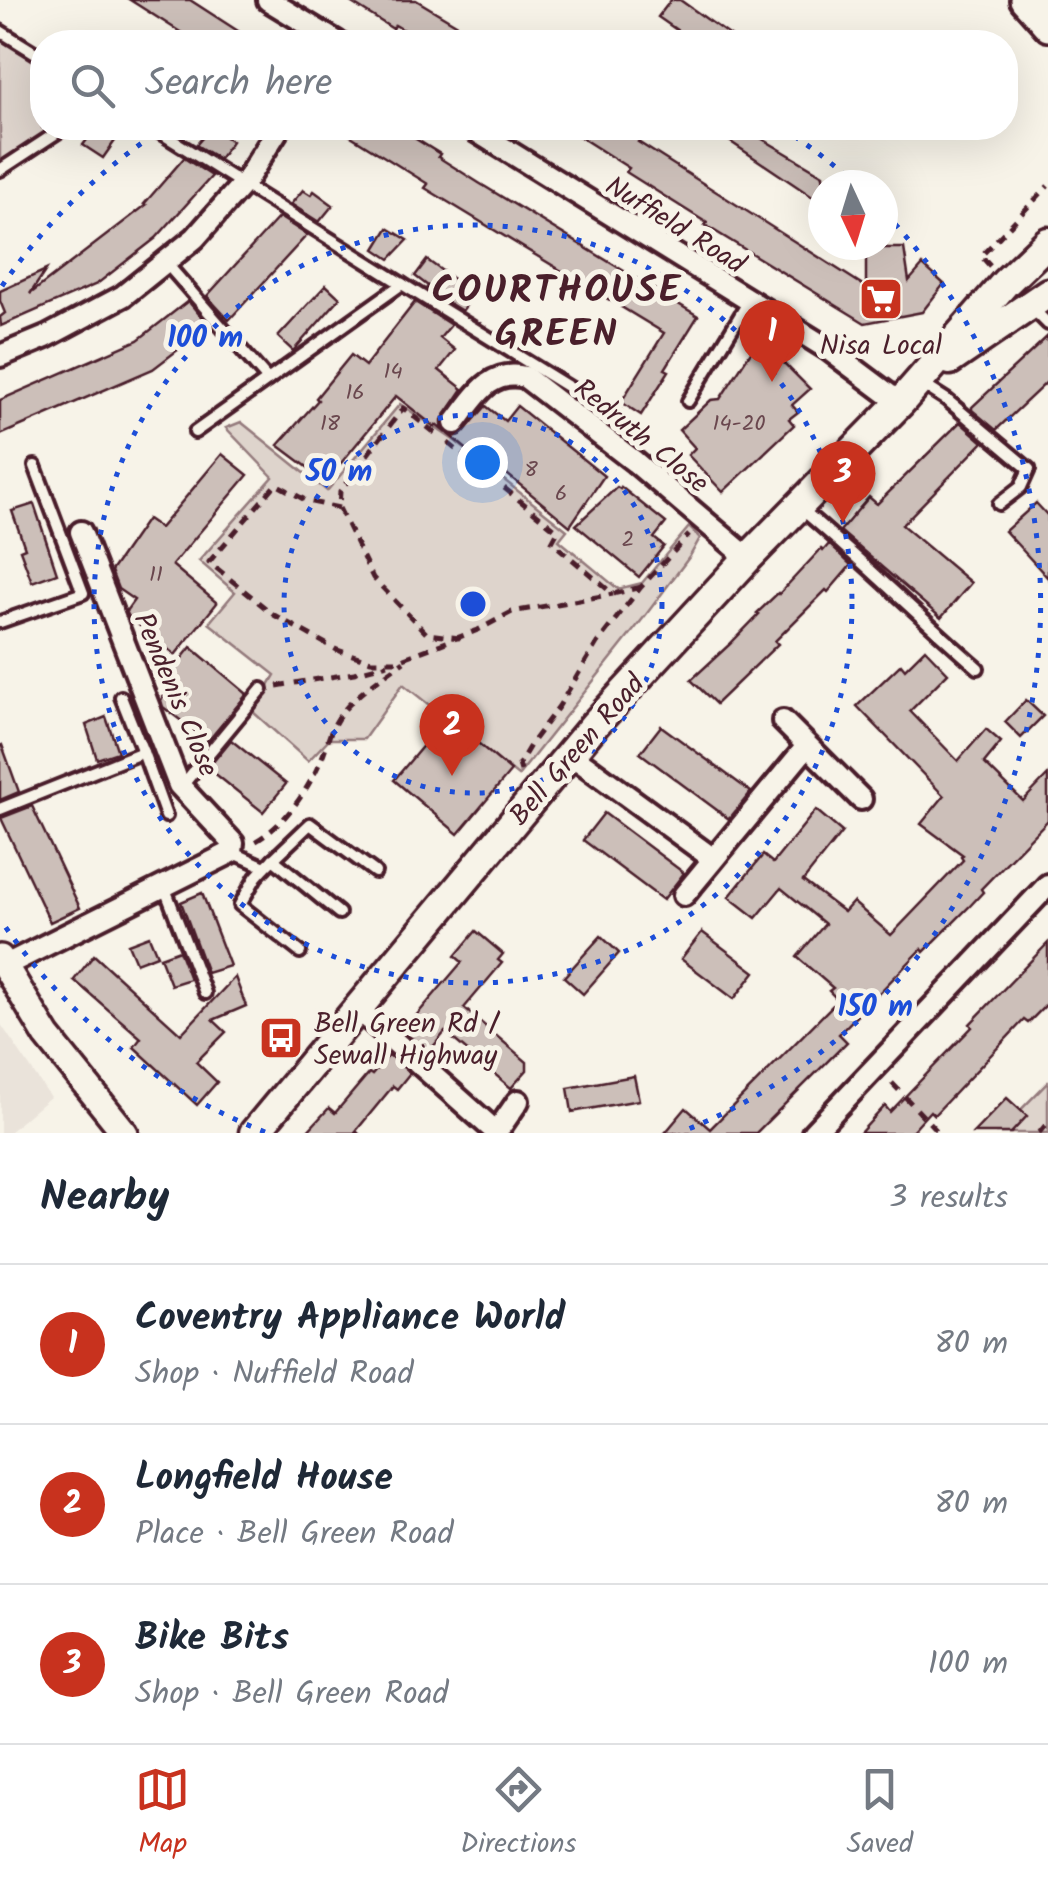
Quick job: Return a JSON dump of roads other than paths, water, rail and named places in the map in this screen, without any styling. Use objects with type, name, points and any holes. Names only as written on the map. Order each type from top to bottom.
[{"type":"main road","name":"Bell Green Road","points":[[254,1133],[570,754],[748,558],[1048,242]]},
{"type":"main road","name":"Bell Green Road","points":[[909,392],[1042,308]]},
{"type":"street","points":[[268,0],[314,30]]},
{"type":"street","points":[[1023,0],[1048,28]]},
{"type":"street","points":[[0,356],[46,338],[124,296],[194,238],[243,184],[271,140]]},
{"type":"street","name":"Nuffield Road","points":[[490,140],[828,349],[909,392]]},
{"type":"street","name":"Redruth Close","points":[[455,423],[486,382],[512,374],[524,377],[635,462],[748,558]]},
{"type":"street","name":"Pendenis Close","points":[[81,532],[181,787],[234,843],[232,852]]},
{"type":"street","points":[[783,722],[861,799]]},
{"type":"street","points":[[684,895],[807,746]]},
{"type":"street","points":[[570,754],[712,858]]},
{"type":"street","points":[[125,1133],[47,1036],[2,962],[232,852]]},
{"type":"street","points":[[812,1133],[1048,885]]},
{"type":"street","points":[[357,1008],[496,1133],[518,1102]]},
{"type":"lane","points":[[0,31],[30,50]]},
{"type":"lane","points":[[0,170],[46,140]]},
{"type":"lane","points":[[173,140],[617,417]]},
{"type":"lane","points":[[165,262],[268,380]]},
{"type":"lane","points":[[195,432],[402,284]]},
{"type":"lane","points":[[688,401],[749,301]]},
{"type":"lane","points":[[909,392],[947,400],[1029,469],[1020,487],[999,504]]},
{"type":"lane","points":[[0,622],[83,593],[34,466]]},
{"type":"lane","points":[[798,506],[978,668]]},
{"type":"lane","points":[[181,787],[262,690]]},
{"type":"lane","points":[[121,697],[166,816]]},
{"type":"lane","points":[[0,809],[143,752]]},
{"type":"lane","points":[[300,952],[240,905],[269,863],[310,824],[375,872]]},
{"type":"lane","points":[[232,852],[269,863],[339,913]]},
{"type":"lane","points":[[164,886],[205,993]]},
{"type":"place","name":"Nisa Local","points":[[881,299]]},
{"type":"place","name":"Coventry Appliance World","points":[[772,382]]},
{"type":"place","name":"Bike Bits","points":[[843,523]]},
{"type":"place","name":"Longfield House","points":[[452,776]]},
{"type":"place","name":"Bell Green Rd / Sewall Highway","points":[[281,1038]]},
{"type":"district","name":"COURTHOUSE GREEN","points":[[557,311]]}]
